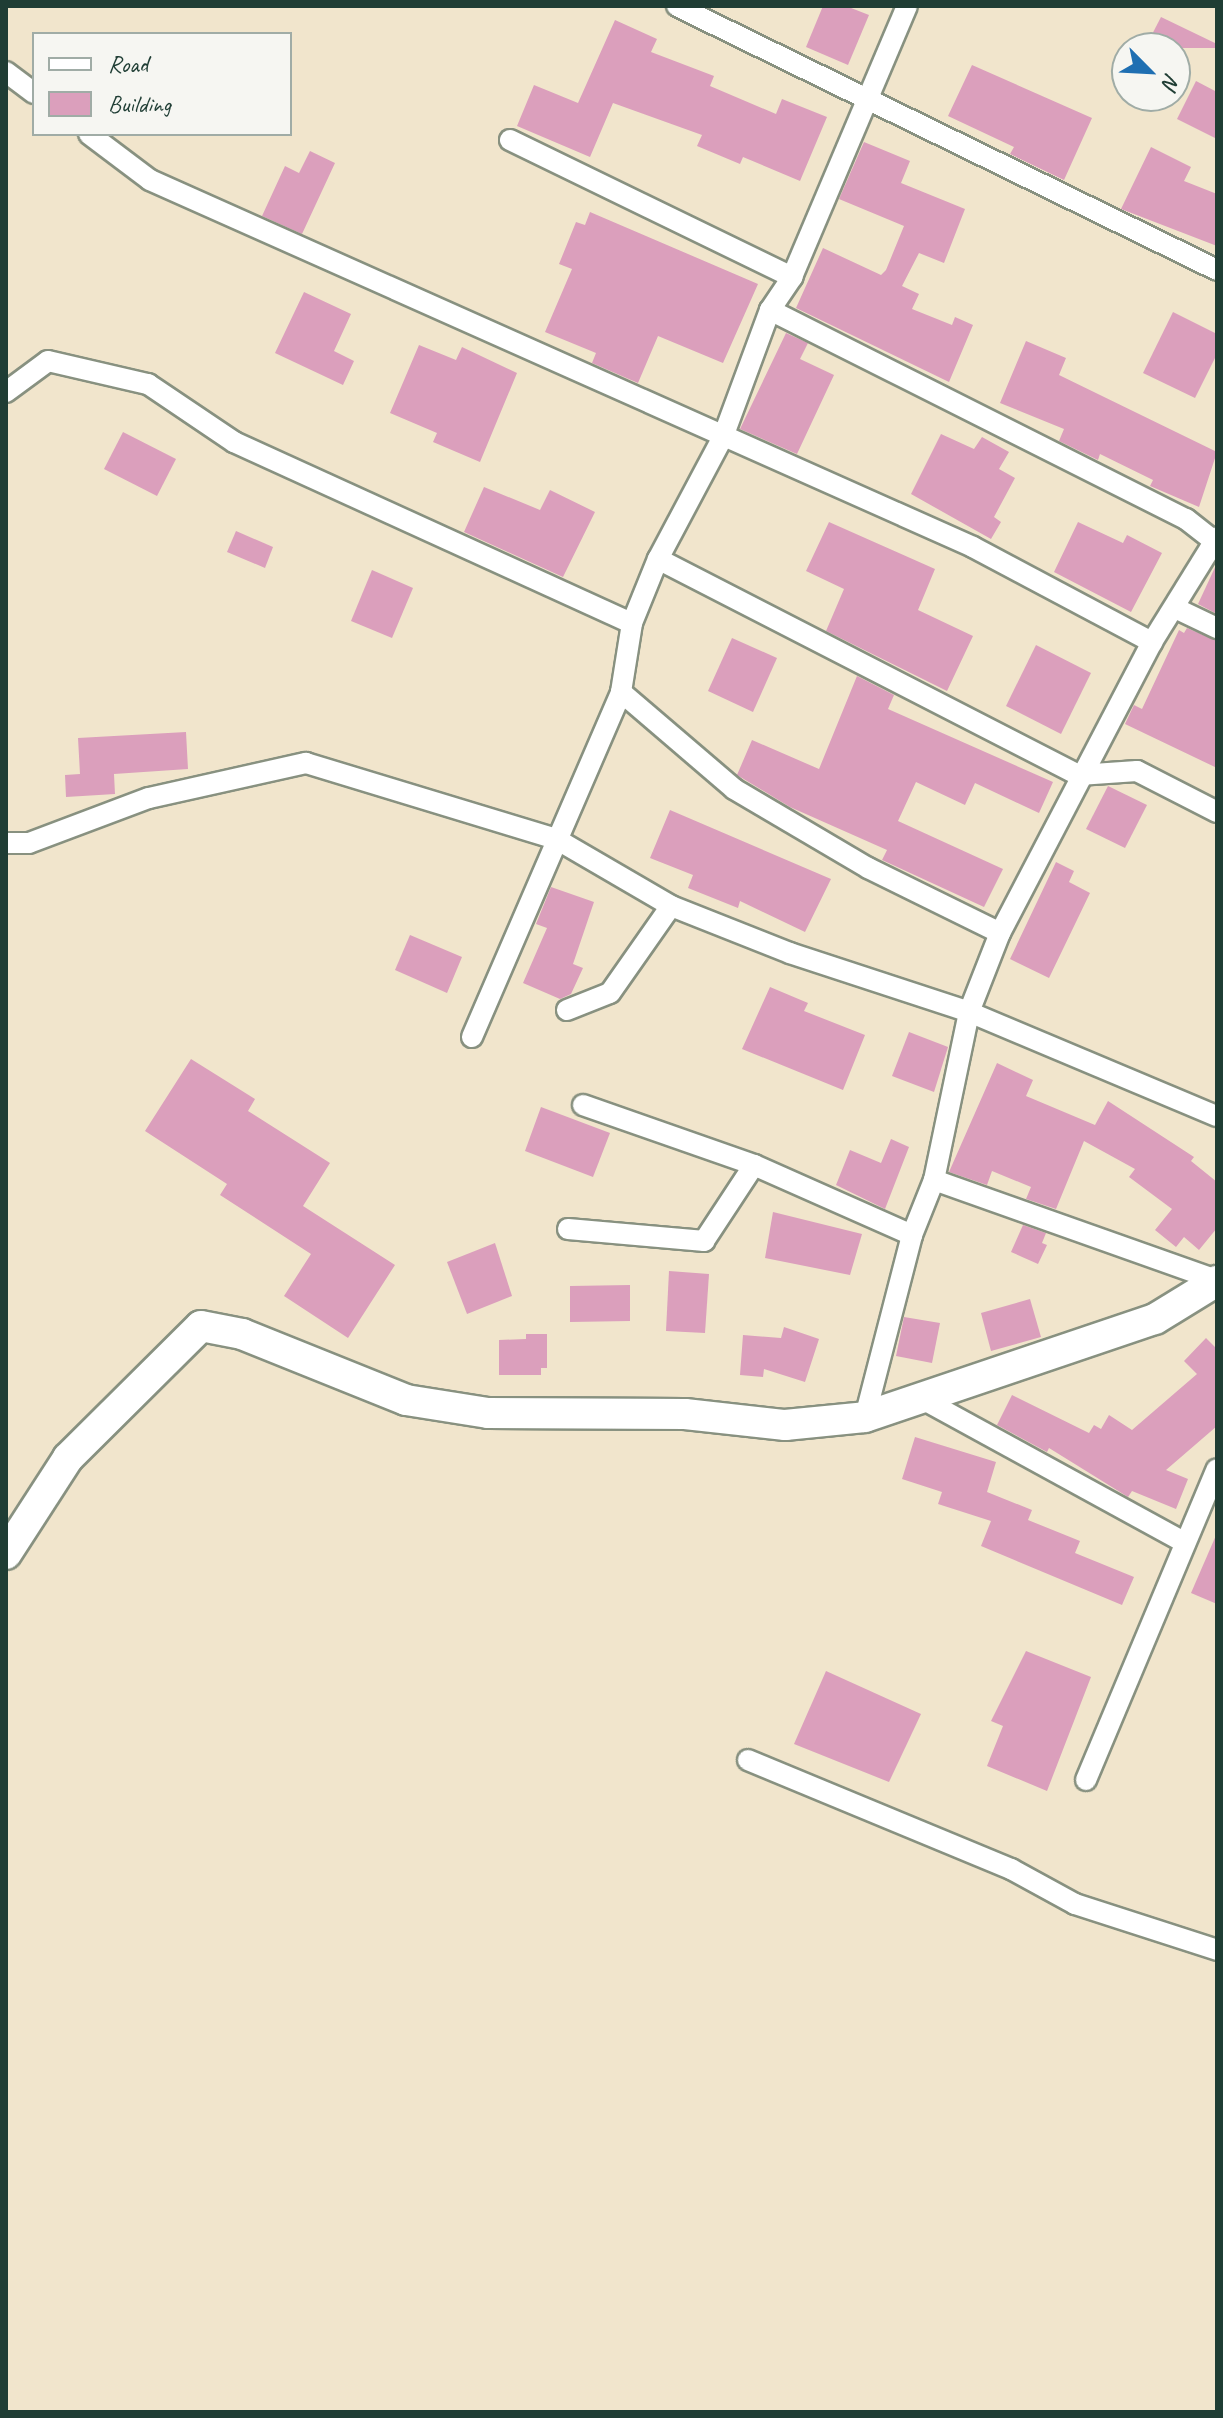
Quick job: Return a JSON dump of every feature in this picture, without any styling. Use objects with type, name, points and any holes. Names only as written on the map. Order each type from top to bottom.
[{"type":"street","points":[[677,6],[869,97],[1217,270]]},
{"type":"street","points":[[472,1037],[621,692],[632,623],[658,559],[723,437],[770,310],[792,277],[907,6]]},
{"type":"street","points":[[6,72],[32,92]]},
{"type":"street","points":[[92,136],[150,180],[973,547],[1152,642]]},
{"type":"street","points":[[510,140],[792,277]]},
{"type":"street","points":[[770,310],[1186,519],[1216,540],[1152,642],[1079,775],[1000,933],[969,1012],[934,1180],[912,1235],[865,1417]]},
{"type":"street","points":[[6,392],[48,361],[148,384],[234,442],[632,623]]},
{"type":"street","points":[[658,559],[1079,775],[1137,771],[1217,812]]},
{"type":"street","points":[[1175,608],[1217,628]]},
{"type":"street","points":[[621,692],[734,789],[868,868],[1000,933]]},
{"type":"street","points":[[6,843],[29,843],[149,798],[306,763],[556,839],[671,906],[790,953],[969,1012],[1217,1116]]},
{"type":"street","points":[[567,1010],[610,993],[671,906]]},
{"type":"street","points":[[583,1105],[754,1165],[912,1235]]},
{"type":"street","points":[[568,1229],[704,1241],[754,1165]]},
{"type":"street","points":[[934,1180],[1217,1280]]},
{"type":"street","points":[[6,1554],[68,1458],[201,1326],[242,1334],[406,1400],[488,1413],[685,1414],[785,1425],[865,1417],[917,1396],[1155,1319],[1217,1280]]},
{"type":"street","points":[[917,1396],[1184,1542]]},
{"type":"street","points":[[1086,1780],[1217,1469]]},
{"type":"street","points":[[748,1760],[1011,1869],[1075,1904],[1217,1950]]},
{"type":"building","points":[[823,6],[846,6],[869,15],[848,65],[806,47]]},
{"type":"building","points":[[1161,17],[1217,44],[1217,48],[1191,48],[1191,32],[1153,32]]},
{"type":"building","points":[[615,20],[657,39],[651,52],[714,76],[710,86],[776,114],[782,99],[827,117],[800,181],[743,157],[740,164],[697,146],[702,135],[613,103],[590,157],[517,126],[534,85],[578,103]]},
{"type":"building","points":[[972,65],[1092,118],[1064,180],[1010,154],[1014,147],[948,116]]},
{"type":"building","points":[[1196,81],[1217,92],[1217,139],[1177,119],[1180,112],[1191,112],[1191,91]]},
{"type":"building","points":[[864,142],[910,161],[901,183],[965,209],[944,263],[919,253],[902,286],[919,294],[912,309],[952,325],[955,317],[973,325],[949,382],[796,308],[823,248],[881,275],[886,270],[904,226],[839,199]]},
{"type":"building","points":[[1151,147],[1191,167],[1184,181],[1217,194],[1217,246],[1121,209]]},
{"type":"building","points":[[310,151],[335,163],[302,234],[262,216],[285,166],[299,173]]},
{"type":"building","points":[[590,212],[758,284],[723,363],[658,336],[638,383],[592,363],[596,353],[545,332],[572,269],[559,264],[576,222],[585,225]]},
{"type":"building","points":[[304,292],[351,314],[334,351],[354,361],[343,385],[275,353]]},
{"type":"building","points":[[1173,312],[1217,334],[1217,354],[1195,398],[1143,373]]},
{"type":"building","points":[[786,333],[808,343],[800,359],[834,375],[797,454],[740,429]]},
{"type":"building","points":[[1026,341],[1066,358],[1059,375],[1217,452],[1199,507],[1150,486],[1153,480],[1100,454],[1098,460],[1059,441],[1064,429],[1000,403]]},
{"type":"building","points":[[419,345],[456,360],[462,347],[517,373],[480,462],[433,442],[437,433],[390,413]]},
{"type":"building","points":[[123,432],[176,459],[157,496],[104,469]]},
{"type":"building","points":[[941,434],[974,449],[982,437],[1009,452],[999,469],[1015,478],[994,517],[1001,522],[991,539],[911,494]]},
{"type":"building","points":[[484,487],[540,510],[550,490],[595,512],[563,577],[464,532]]},
{"type":"building","points":[[829,522],[935,569],[918,610],[973,636],[947,691],[826,631],[844,589],[806,571]]},
{"type":"building","points":[[1078,522],[1123,543],[1127,535],[1162,553],[1131,612],[1054,572]]},
{"type":"building","points":[[236,531],[273,547],[265,568],[227,552]]},
{"type":"building","points":[[1217,563],[1217,614],[1198,604]]},
{"type":"building","points":[[372,570],[413,588],[392,638],[351,621]]},
{"type":"building","points":[[1187,628],[1217,641],[1217,768],[1125,724],[1134,705],[1142,709],[1179,630],[1184,633]]},
{"type":"building","points":[[732,638],[777,658],[753,712],[708,691]]},
{"type":"building","points":[[1036,645],[1091,673],[1061,734],[1006,706]]},
{"type":"building","points":[[857,676],[894,695],[888,709],[1053,782],[1039,813],[975,783],[965,805],[916,782],[898,821],[1003,869],[984,907],[882,860],[887,850],[790,807],[737,775],[752,740],[819,769]]},
{"type":"building","points":[[186,732],[188,769],[114,774],[115,794],[66,797],[65,775],[80,774],[78,738]]},
{"type":"building","points":[[1108,786],[1147,805],[1125,848],[1086,829]]},
{"type":"building","points":[[670,810],[831,879],[805,932],[740,901],[738,908],[688,888],[693,875],[650,858]]},
{"type":"building","points":[[1056,862],[1074,871],[1069,882],[1090,893],[1049,978],[1010,959]]},
{"type":"building","points":[[551,887],[594,902],[573,964],[583,968],[571,994],[560,999],[523,983],[547,928],[536,924]]},
{"type":"building","points":[[410,935],[462,957],[447,993],[395,970]]},
{"type":"building","points":[[770,987],[808,1003],[804,1011],[865,1035],[843,1090],[742,1049]]},
{"type":"building","points":[[909,1032],[948,1047],[934,1092],[892,1076]]},
{"type":"building","points":[[191,1059],[255,1099],[248,1111],[330,1163],[303,1206],[395,1265],[348,1338],[284,1296],[311,1254],[220,1195],[227,1184],[145,1131]]},
{"type":"building","points":[[997,1063],[1033,1080],[1026,1096],[1095,1125],[1108,1101],[1194,1157],[1191,1161],[1217,1182],[1217,1228],[1199,1250],[1184,1237],[1176,1247],[1155,1230],[1172,1209],[1129,1177],[1135,1169],[1084,1141],[1056,1209],[1026,1199],[1031,1187],[992,1171],[987,1185],[949,1172]]},
{"type":"building","points":[[541,1107],[610,1133],[593,1177],[525,1151]]},
{"type":"building","points":[[891,1139],[909,1147],[885,1209],[836,1185],[850,1150],[881,1163]]},
{"type":"building","points":[[773,1212],[862,1234],[850,1275],[765,1258]]},
{"type":"building","points":[[1023,1225],[1046,1233],[1042,1243],[1047,1245],[1038,1264],[1011,1252]]},
{"type":"building","points":[[495,1243],[512,1296],[467,1314],[447,1262]]},
{"type":"building","points":[[669,1271],[709,1274],[705,1333],[666,1331]]},
{"type":"building","points":[[630,1285],[630,1321],[570,1322],[570,1286]]},
{"type":"building","points":[[1030,1299],[1041,1337],[991,1351],[981,1313]]},
{"type":"building","points":[[904,1317],[940,1323],[932,1363],[896,1356]]},
{"type":"building","points":[[784,1327],[819,1339],[805,1382],[764,1369],[763,1377],[740,1375],[743,1335],[781,1338]]},
{"type":"building","points":[[526,1334],[547,1334],[547,1368],[541,1368],[541,1375],[499,1375],[499,1340],[526,1339]]},
{"type":"building","points":[[1206,1338],[1217,1349],[1217,1426],[1166,1470],[1188,1479],[1176,1509],[1132,1491],[1128,1497],[1049,1448],[1047,1452],[997,1425],[1012,1395],[1089,1433],[1094,1425],[1101,1429],[1109,1415],[1132,1430],[1197,1374],[1184,1361]]},
{"type":"building","points":[[915,1437],[996,1462],[987,1492],[1032,1510],[1028,1520],[1080,1541],[1075,1553],[1134,1577],[1122,1605],[981,1546],[991,1521],[938,1504],[942,1492],[902,1479]]},
{"type":"building","points":[[1217,1533],[1217,1604],[1191,1593]]},
{"type":"building","points":[[1026,1651],[1091,1677],[1047,1791],[987,1766],[1003,1726],[991,1721]]},
{"type":"building","points":[[826,1671],[921,1714],[889,1782],[794,1744]]}]
